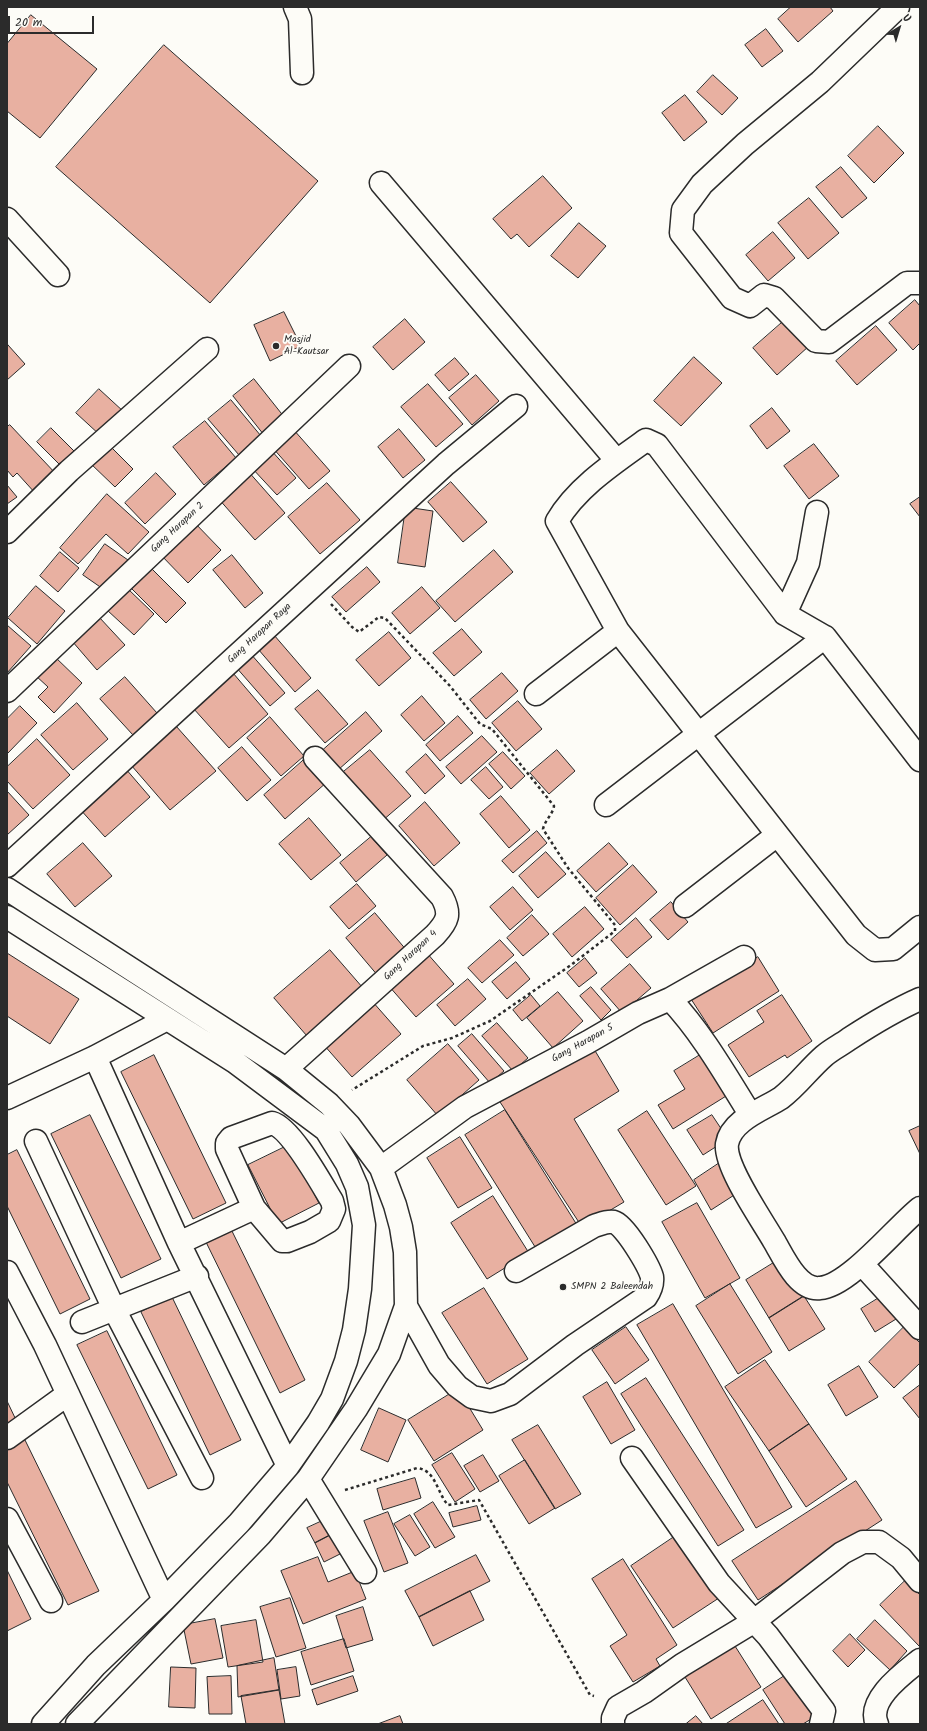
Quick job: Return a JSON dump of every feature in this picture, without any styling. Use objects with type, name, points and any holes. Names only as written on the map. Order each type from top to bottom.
[{"type":"street","points":[[295,7],[300,19],[302,72]]},
{"type":"street","points":[[898,7],[820,82],[745,144],[702,184],[683,210],[681,233],[732,298],[750,306],[764,295],[774,298],[816,341],[829,342],[907,283],[920,283]]},
{"type":"street","points":[[381,183],[617,461]]},
{"type":"street","points":[[7,219],[58,275]]},
{"type":"street","points":[[7,532],[69,472],[207,350]]},
{"type":"street","name":"Gang Harapan 2","points":[[7,691],[349,366]]},
{"type":"street","name":"Gang Harapan Raya","points":[[7,866],[446,464],[516,406]]},
{"type":"street","points":[[920,760],[825,637],[785,614],[657,445],[646,440],[617,461],[567,505],[557,521],[618,630],[856,936],[875,950],[893,949],[920,927]]},
{"type":"street","points":[[785,614],[808,563],[817,512]]},
{"type":"street","points":[[536,694],[618,630]]},
{"type":"street","points":[[606,805],[825,637]]},
{"type":"street","name":"Gang Harapan 4","points":[[286,1069],[435,935],[444,925],[448,916],[448,907],[442,897],[315,758]]},
{"type":"street","points":[[685,906],[777,835]]},
{"type":"street","points":[[7,889],[286,1069],[329,1104],[349,1125],[381,1168],[395,1205],[406,1252],[406,1306],[389,1354],[356,1409],[308,1479],[260,1535],[77,1724]]},
{"type":"street","points":[[7,917],[235,1062],[326,1130],[347,1164],[357,1187],[364,1225],[360,1289],[354,1330],[346,1361],[332,1399],[318,1423],[288,1466],[239,1522],[164,1600],[96,1665],[44,1724]]},
{"type":"street","name":"Gang Harapan 5","points":[[381,1168],[465,1107],[588,1042],[638,1013],[670,999],[744,957]]},
{"type":"street","points":[[670,999],[688,1018],[750,1114]]},
{"type":"street","points":[[920,999],[889,1013],[825,1055],[781,1098],[750,1114],[731,1134],[727,1144],[728,1159],[739,1181],[792,1271],[804,1283],[813,1288],[821,1288],[831,1284],[862,1264],[920,1208]]},
{"type":"street","points":[[7,1098],[95,1057],[167,1019]]},
{"type":"street","points":[[95,1057],[179,1243],[197,1276],[288,1466]]},
{"type":"street","points":[[272,1122],[284,1129],[304,1155],[332,1201],[334,1209],[331,1218],[326,1223],[310,1232],[285,1241],[280,1239],[254,1208],[227,1149],[227,1143],[231,1138],[272,1122]]},
{"type":"street","points":[[36,1141],[114,1309],[202,1478]]},
{"type":"street","points":[[179,1243],[254,1208]]},
{"type":"street","points":[[406,1306],[439,1365],[457,1386],[472,1397],[491,1401],[510,1394],[575,1345],[646,1298],[652,1288],[652,1278],[648,1268],[625,1230],[616,1223],[606,1222],[594,1226],[516,1271]]},
{"type":"street","points":[[862,1264],[920,1328]]},
{"type":"street","points":[[7,1272],[68,1394],[164,1600]]},
{"type":"street","points":[[82,1322],[197,1276]]},
{"type":"street","points":[[7,1438],[68,1394]]},
{"type":"street","points":[[632,1458],[719,1583],[753,1622],[768,1636],[790,1663],[824,1711],[821,1724]]},
{"type":"street","points":[[308,1479],[365,1572]]},
{"type":"street","points":[[7,1519],[51,1601]]},
{"type":"street","points":[[615,1716],[644,1692],[682,1665],[753,1622],[842,1553],[863,1542],[879,1542],[901,1558],[920,1581]]},
{"type":"street","points":[[877,1724],[874,1717],[875,1710],[882,1696],[895,1681],[920,1660]]},
{"type":"path","points":[[314,586],[352,628],[359,632],[379,617],[385,618],[450,686],[480,724],[492,729],[554,806],[544,823],[543,829],[568,868],[616,925],[615,931],[571,965],[490,1021],[452,1038],[423,1046],[329,1104]]},
{"type":"path","points":[[319,1498],[417,1468],[431,1475],[448,1505],[479,1500],[590,1694],[615,1716]]},
{"type":"building","points":[[791,7],[830,7],[833,11],[798,42],[778,19]]},
{"type":"building","points":[[31,15],[97,69],[40,138],[7,111],[7,44]]},
{"type":"building","points":[[766,29],[783,51],[762,67],[745,45]]},
{"type":"building","points":[[164,45],[318,181],[210,303],[56,167]]},
{"type":"building","points":[[713,75],[738,98],[722,115],[697,92]]},
{"type":"building","points":[[685,95],[707,122],[684,141],[662,113]]},
{"type":"building","points":[[878,126],[904,153],[874,183],[848,156]]},
{"type":"building","points":[[841,167],[867,198],[842,218],[816,187]]},
{"type":"building","points":[[543,176],[572,208],[529,247],[517,234],[511,239],[493,219]]},
{"type":"building","points":[[809,198],[839,233],[808,259],[778,223]]},
{"type":"building","points":[[579,223],[606,246],[578,278],[551,256]]},
{"type":"building","points":[[773,232],[795,258],[768,281],[746,255]]},
{"type":"building","points":[[915,300],[920,306],[920,343],[913,350],[889,323]]},
{"type":"building","points":[[284,312],[301,346],[270,361],[254,325]]},
{"type":"building","points":[[405,319],[425,342],[393,370],[373,347]]},
{"type":"building","points":[[785,320],[809,346],[777,375],[753,348]]},
{"type":"building","points":[[876,326],[897,350],[857,385],[836,361]]},
{"type":"building","points":[[8,345],[25,364],[7,380],[7,346]]},
{"type":"building","points":[[694,357],[722,383],[681,426],[654,401]]},
{"type":"building","points":[[455,358],[469,374],[449,391],[435,375]]},
{"type":"building","points":[[476,375],[499,401],[472,425],[449,398]]},
{"type":"building","points":[[254,379],[285,418],[264,435],[233,396]]},
{"type":"building","points":[[428,384],[463,424],[436,447],[401,407]]},
{"type":"building","points":[[99,389],[124,412],[101,436],[76,413]]},
{"type":"building","points":[[231,400],[261,436],[239,455],[208,419]]},
{"type":"building","points":[[772,408],[790,431],[767,449],[750,426]]},
{"type":"building","points":[[205,421],[236,458],[204,485],[173,447]]},
{"type":"building","points":[[10,425],[57,475],[36,494],[17,473],[13,477],[7,470],[7,427]]},
{"type":"building","points":[[51,428],[76,453],[62,467],[37,442]]},
{"type":"building","points":[[293,429],[330,471],[309,489],[272,447]]},
{"type":"building","points":[[399,429],[425,460],[403,478],[378,447]]},
{"type":"building","points":[[107,443],[133,469],[115,487],[89,462]]},
{"type":"building","points":[[814,444],[839,476],[809,499],[784,466]]},
{"type":"building","points":[[270,449],[296,478],[277,495],[251,467]]},
{"type":"building","points":[[247,470],[285,513],[255,540],[217,497]]},
{"type":"building","points":[[156,473],[176,494],[145,524],[125,503]]},
{"type":"building","points":[[451,482],[487,522],[463,542],[428,502]]},
{"type":"building","points":[[327,483],[360,520],[320,554],[288,517]]},
{"type":"building","points":[[7,485],[17,497],[7,504]]},
{"type":"building","points":[[107,494],[149,532],[128,554],[106,534],[78,564],[60,548]]},
{"type":"building","points":[[920,497],[920,517],[910,504]]},
{"type":"building","points":[[406,507],[433,511],[425,567],[398,563]]},
{"type":"building","points":[[192,520],[221,550],[188,583],[158,552]]},
{"type":"building","points":[[105,544],[128,560],[106,591],[83,575]]},
{"type":"building","points":[[494,550],[513,572],[455,622],[436,601]]},
{"type":"building","points":[[60,552],[79,568],[58,592],[40,576]]},
{"type":"building","points":[[232,555],[263,593],[245,608],[213,570]]},
{"type":"building","points":[[147,564],[186,603],[166,623],[127,584]]},
{"type":"building","points":[[367,567],[380,582],[346,612],[332,597]]},
{"type":"building","points":[[36,586],[65,611],[37,644],[8,618]]},
{"type":"building","points":[[422,587],[440,608],[410,634],[392,613]]},
{"type":"building","points":[[127,588],[154,614],[134,635],[107,610]]},
{"type":"building","points":[[99,617],[125,645],[97,670],[72,641]]},
{"type":"building","points":[[7,625],[31,646],[7,673]]},
{"type":"building","points":[[462,629],[482,652],[454,676],[433,653]]},
{"type":"building","points":[[389,632],[411,658],[379,686],[356,660]]},
{"type":"building","points":[[274,635],[311,678],[295,692],[258,649]]},
{"type":"building","points":[[250,653],[285,693],[270,706],[235,666]]},
{"type":"building","points":[[54,656],[82,683],[54,713],[38,697],[48,687],[35,675]]},
{"type":"building","points":[[233,673],[268,714],[229,748],[193,708]]},
{"type":"building","points":[[502,673],[518,691],[486,719],[470,700]]},
{"type":"building","points":[[125,677],[157,713],[133,735],[100,699]]},
{"type":"building","points":[[318,690],[348,724],[325,743],[295,709]]},
{"type":"building","points":[[422,696],[445,723],[424,741],[401,715]]},
{"type":"building","points":[[518,701],[542,729],[516,751],[492,723]]},
{"type":"building","points":[[77,703],[108,739],[73,770],[41,735]]},
{"type":"building","points":[[20,706],[37,723],[7,754],[7,719]]},
{"type":"building","points":[[366,712],[382,731],[338,770],[322,751]]},
{"type":"building","points":[[458,716],[473,733],[440,761],[426,745]]},
{"type":"building","points":[[270,717],[304,756],[281,776],[247,738]]},
{"type":"building","points":[[176,726],[216,771],[170,810],[131,765]]},
{"type":"building","points":[[482,736],[497,752],[461,784],[446,767]]},
{"type":"building","points":[[37,739],[70,775],[33,809],[7,781],[7,767]]},
{"type":"building","points":[[242,747],[271,780],[247,801],[218,768]]},
{"type":"building","points":[[370,750],[411,796],[382,821],[341,774]]},
{"type":"building","points":[[557,750],[575,771],[549,794],[530,773]]},
{"type":"building","points":[[503,752],[525,776],[511,789],[489,764]]},
{"type":"building","points":[[426,754],[445,776],[425,794],[406,772]]},
{"type":"building","points":[[306,758],[327,782],[285,819],[264,795]]},
{"type":"building","points":[[486,767],[503,787],[489,799],[471,780]]},
{"type":"building","points":[[125,768],[150,797],[105,837],[79,808]]},
{"type":"building","points":[[7,791],[29,815],[7,835]]},
{"type":"building","points":[[501,796],[530,830],[509,848],[480,814]]},
{"type":"building","points":[[425,802],[460,843],[434,866],[399,826]]},
{"type":"building","points":[[309,818],[341,855],[311,880],[279,844]]},
{"type":"building","points":[[537,831],[547,843],[513,873],[502,861]]},
{"type":"building","points":[[371,837],[387,855],[356,882],[340,863]]},
{"type":"building","points":[[83,843],[112,876],[75,907],[47,874]]},
{"type":"building","points":[[609,843],[628,864],[596,892],[577,871]]},
{"type":"building","points":[[546,852],[566,874],[538,898],[519,876]]},
{"type":"building","points":[[633,865],[657,892],[620,925],[596,898]]},
{"type":"building","points":[[357,884],[376,906],[349,929],[330,907]]},
{"type":"building","points":[[513,887],[533,910],[510,930],[490,907]]},
{"type":"building","points":[[671,902],[688,922],[668,940],[650,920]]},
{"type":"building","points":[[585,907],[604,929],[572,957],[553,934]]},
{"type":"building","points":[[375,913],[408,952],[379,977],[346,938]]},
{"type":"building","points":[[532,915],[549,934],[523,956],[507,938]]},
{"type":"building","points":[[636,918],[652,937],[627,958],[611,940]]},
{"type":"building","points":[[500,940],[514,955],[482,983],[468,968]]},
{"type":"building","points":[[330,950],[363,988],[307,1036],[274,998]]},
{"type":"building","points":[[426,952],[454,984],[416,1017],[388,985]]},
{"type":"building","points":[[7,953],[79,999],[50,1044],[7,1016]]},
{"type":"building","points":[[758,957],[779,991],[713,1033],[691,999]]},
{"type":"building","points":[[585,958],[597,973],[579,987],[567,973]]},
{"type":"building","points":[[516,962],[530,979],[507,999],[492,982]]},
{"type":"building","points":[[630,964],[651,988],[622,1013],[601,989]]},
{"type":"building","points":[[468,979],[486,999],[455,1026],[437,1005]]},
{"type":"building","points":[[591,987],[611,1010],[601,1020],[580,996]]},
{"type":"building","points":[[558,992],[583,1021],[553,1048],[527,1018]]},
{"type":"building","points":[[531,995],[540,1006],[522,1021],[513,1010]]},
{"type":"building","points":[[782,995],[812,1041],[787,1058],[785,1055],[749,1077],[728,1045],[764,1022],[757,1011]]},
{"type":"building","points":[[372,1001],[401,1034],[352,1077],[323,1044]]},
{"type":"building","points":[[497,1023],[528,1058],[513,1071],[482,1036]]},
{"type":"building","points":[[472,1034],[504,1071],[490,1083],[458,1046]]},
{"type":"building","points":[[448,1044],[479,1080],[438,1116],[407,1080]]},
{"type":"building","points":[[594,1049],[619,1091],[574,1119],[624,1202],[582,1227],[500,1102]]},
{"type":"building","points":[[705,1052],[731,1093],[673,1129],[658,1105],[685,1089],[674,1071]]},
{"type":"building","points":[[154,1055],[226,1203],[193,1219],[121,1072]]},
{"type":"building","points":[[505,1110],[577,1225],[537,1250],[465,1135]]},
{"type":"building","points":[[647,1111],[696,1186],[666,1205],[618,1130]]},
{"type":"building","points":[[90,1115],[161,1259],[121,1278],[51,1134]]},
{"type":"building","points":[[712,1115],[728,1139],[703,1155],[687,1130]]},
{"type":"building","points":[[920,1126],[920,1154],[909,1131]]},
{"type":"building","points":[[460,1137],[492,1188],[458,1208],[427,1158]]},
{"type":"building","points":[[289,1145],[319,1203],[278,1224],[248,1165]]},
{"type":"building","points":[[17,1150],[90,1299],[60,1314],[7,1206],[7,1155]]},
{"type":"building","points":[[724,1160],[742,1190],[711,1210],[694,1180]]},
{"type":"building","points":[[493,1196],[529,1253],[487,1279],[451,1223]]},
{"type":"building","points":[[697,1203],[740,1278],[705,1298],[662,1222]]},
{"type":"building","points":[[230,1227],[305,1380],[280,1393],[205,1240]]},
{"type":"building","points":[[780,1259],[804,1296],[769,1318],[746,1280]]},
{"type":"building","points":[[730,1284],[772,1352],[738,1374],[696,1306]]},
{"type":"building","points":[[484,1288],[528,1359],[487,1384],[442,1313]]},
{"type":"building","points":[[887,1293],[901,1316],[875,1332],[861,1309]]},
{"type":"building","points":[[804,1296],[825,1329],[789,1351],[769,1318]]},
{"type":"building","points":[[172,1297],[241,1440],[210,1455],[141,1312]]},
{"type":"building","points":[[673,1304],[792,1507],[756,1528],[637,1325]]},
{"type":"building","points":[[626,1327],[649,1360],[615,1384],[592,1350]]},
{"type":"building","points":[[904,1327],[920,1343],[920,1363],[894,1388],[869,1362]]},
{"type":"building","points":[[107,1331],[177,1475],[148,1489],[77,1345]]},
{"type":"building","points":[[765,1360],[809,1424],[769,1451],[725,1387]]},
{"type":"building","points":[[859,1366],[878,1397],[846,1416],[828,1385]]},
{"type":"building","points":[[646,1378],[744,1530],[718,1546],[621,1394]]},
{"type":"building","points":[[607,1382],[635,1430],[611,1444],[583,1397]]},
{"type":"building","points":[[920,1385],[920,1419],[903,1398]]},
{"type":"building","points":[[458,1389],[483,1430],[434,1461],[408,1420]]},
{"type":"building","points":[[7,1401],[17,1422],[7,1427]]},
{"type":"building","points":[[379,1408],[406,1420],[388,1462],[361,1450]]},
{"type":"building","points":[[809,1424],[847,1479],[806,1507],[769,1451]]},
{"type":"building","points":[[538,1425],[581,1494],[555,1509],[512,1440]]},
{"type":"building","points":[[25,1440],[99,1591],[68,1605],[7,1482],[7,1449]]},
{"type":"building","points":[[452,1453],[475,1489],[455,1502],[432,1465]]},
{"type":"building","points":[[483,1455],[499,1481],[480,1492],[464,1466]]},
{"type":"building","points":[[525,1460],[555,1508],[529,1524],[499,1476]]},
{"type":"building","points":[[415,1478],[421,1498],[383,1510],[377,1489]]},
{"type":"building","points":[[856,1481],[882,1520],[758,1600],[732,1561]]},
{"type":"building","points":[[433,1502],[455,1537],[435,1548],[414,1514]]},
{"type":"building","points":[[477,1506],[481,1520],[453,1527],[449,1513]]},
{"type":"building","points":[[388,1512],[408,1563],[384,1572],[364,1521]]},
{"type":"building","points":[[410,1515],[430,1547],[415,1556],[394,1524]]},
{"type":"building","points":[[331,1517],[338,1531],[315,1543],[307,1528]]},
{"type":"building","points":[[338,1531],[348,1550],[324,1562],[315,1543]]},
{"type":"building","points":[[680,1533],[722,1596],[673,1628],[631,1566]]},
{"type":"building","points":[[476,1555],[490,1581],[419,1617],[405,1591]]},
{"type":"building","points":[[318,1557],[328,1582],[355,1571],[366,1599],[303,1624],[281,1571]]},
{"type":"building","points":[[623,1559],[677,1645],[656,1659],[660,1666],[633,1682],[610,1646],[627,1635],[592,1579]]},
{"type":"building","points":[[7,1570],[31,1619],[7,1631]]},
{"type":"building","points":[[906,1580],[920,1595],[919,1646],[880,1605]]},
{"type":"building","points":[[470,1591],[484,1620],[433,1646],[419,1617]]},
{"type":"building","points":[[290,1598],[306,1648],[276,1657],[260,1607]]},
{"type":"building","points":[[363,1607],[373,1640],[346,1648],[336,1616]]},
{"type":"building","points":[[215,1619],[223,1658],[191,1664],[183,1625]]},
{"type":"building","points":[[256,1620],[263,1662],[228,1667],[221,1626]]},
{"type":"building","points":[[875,1620],[907,1651],[890,1670],[857,1639]]},
{"type":"building","points":[[850,1634],[865,1650],[848,1667],[833,1651]]},
{"type":"building","points":[[344,1639],[354,1671],[311,1685],[301,1652]]},
{"type":"building","points":[[735,1646],[761,1687],[711,1719],[685,1677]]},
{"type":"building","points":[[274,1658],[279,1690],[238,1697],[237,1666]]},
{"type":"building","points":[[171,1667],[196,1668],[195,1708],[169,1707]]},
{"type":"building","points":[[296,1667],[300,1696],[281,1699],[277,1670]]},
{"type":"building","points":[[789,1673],[816,1716],[803,1724],[785,1724],[763,1690]]},
{"type":"building","points":[[231,1676],[232,1714],[209,1714],[207,1677]]},
{"type":"building","points":[[353,1676],[358,1691],[317,1705],[312,1690]]},
{"type":"building","points":[[279,1690],[285,1724],[246,1724],[241,1696]]},
{"type":"building","points":[[763,1700],[779,1724],[726,1724]]},
{"type":"building","points":[[400,1716],[403,1724],[378,1724]]},
{"type":"building","points":[[696,1716],[703,1724],[686,1724]]},
{"type":"place","name":"Masjid Al-Kautsar","points":[[276,346]]},
{"type":"place","name":"SMPN 2 Baleendah","points":[[563,1287]]}]
